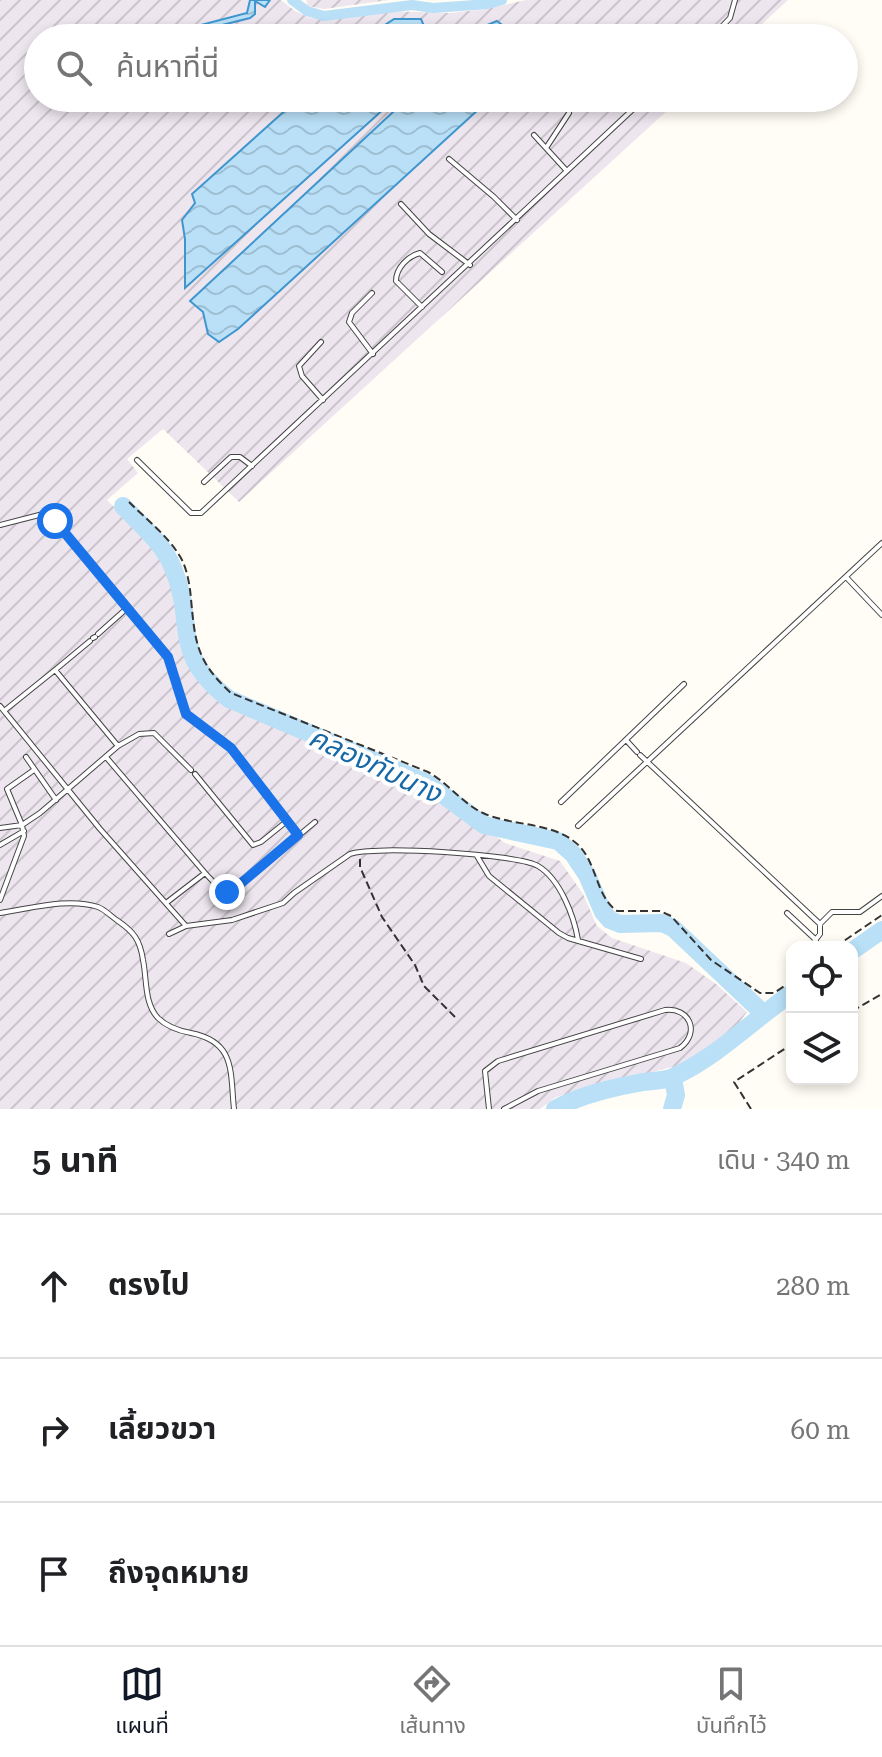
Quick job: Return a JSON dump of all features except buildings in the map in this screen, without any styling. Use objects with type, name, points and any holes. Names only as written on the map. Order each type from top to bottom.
[{"type":"lane","points":[[724,24],[730,18],[735,0]]},
{"type":"lane","points":[[137,460],[191,513],[196,514],[209,507],[630,112]]},
{"type":"lane","points":[[546,148],[569,113]]},
{"type":"lane","points":[[534,135],[566,170]]},
{"type":"lane","points":[[449,159],[517,220]]},
{"type":"lane","points":[[401,204],[429,234],[470,265]]},
{"type":"lane","points":[[422,307],[396,281],[397,271],[410,256],[420,253],[442,272]]},
{"type":"lane","points":[[372,293],[352,313],[349,322],[373,354]]},
{"type":"lane","points":[[321,342],[299,366],[302,376],[323,400]]},
{"type":"lane","points":[[204,482],[231,457],[240,457],[253,467]]},
{"type":"lane","points":[[0,525],[32,516],[48,516],[168,657],[186,714],[231,748],[298,835]]},
{"type":"lane","points":[[578,826],[882,543]]},
{"type":"lane","points":[[846,577],[882,615]]},
{"type":"lane","points":[[127,609],[55,670],[2,708],[68,790],[186,926]]},
{"type":"lane","points":[[55,670],[118,746]]},
{"type":"lane","points":[[561,802],[684,684]]},
{"type":"lane","points":[[0,828],[22,825],[118,746],[139,734],[154,733],[193,772],[253,845],[287,821]]},
{"type":"lane","points":[[626,740],[820,924],[822,930],[816,940],[787,913]]},
{"type":"lane","points":[[26,757],[56,800]]},
{"type":"lane","points":[[106,757],[222,891],[233,890],[315,822]]},
{"type":"lane","points":[[0,900],[24,831],[7,789],[34,770]]},
{"type":"lane","points":[[0,845],[24,831]]},
{"type":"lane","points":[[169,934],[186,926],[232,920],[283,903],[360,849],[405,849],[537,865],[564,898],[578,940]]},
{"type":"lane","points":[[477,856],[484,869],[499,884],[559,933],[641,959]]},
{"type":"lane","points":[[165,904],[205,873]]},
{"type":"lane","points":[[820,924],[832,912],[860,912],[882,896]]},
{"type":"lane","points":[[0,913],[71,904],[98,907],[133,932],[143,956],[148,1000],[155,1015],[165,1024],[220,1044],[227,1054],[234,1109]]},
{"type":"lane","points":[[489,1109],[485,1071],[498,1061],[665,1010],[674,1009],[686,1016],[692,1032],[690,1040],[680,1048],[538,1091],[504,1109]]},
{"type":"path","points":[[129,502],[180,556],[188,576],[199,654],[211,674],[231,693],[428,772],[440,778],[481,812],[569,837],[582,849],[609,903],[617,911],[660,911],[671,916],[711,960],[760,993],[774,993],[786,985]]},
{"type":"path","points":[[360,849],[360,867],[382,917],[415,965],[424,986],[455,1017]]},
{"type":"path","points":[[844,941],[882,915]]},
{"type":"path","points":[[858,1008],[882,994]]},
{"type":"path","points":[[751,1109],[734,1082],[786,1048]]},
{"type":"shaded area","points":[[0,0],[281,0],[311,18],[333,20],[383,11],[450,13],[526,0],[788,0],[762,24],[24,24],[24,112],[666,112],[239,502],[163,429],[127,459],[138,473],[107,500],[160,553],[168,567],[191,662],[201,681],[330,750],[441,795],[505,843],[560,861],[583,894],[597,926],[612,938],[686,963],[716,984],[747,1012],[729,1036],[676,1066],[556,1097],[540,1109],[0,1109]]},
{"type":"shaded area","points":[[306,0],[389,0],[324,9],[308,6]]},
{"type":"water","points":[[250,0],[270,0],[265,7],[255,1],[255,14],[250,18],[226,24],[205,24],[247,13]]},
{"type":"water","points":[[394,19],[421,19],[423,24],[386,24]]},
{"type":"water","points":[[283,112],[380,112],[185,288],[182,220],[195,203],[192,194]]},
{"type":"water","points":[[393,112],[476,112],[238,329],[219,342],[208,334],[203,312],[190,301]]},
{"type":"waterway","points":[[292,0],[307,11],[324,16],[412,5],[433,8],[502,0]]},
{"type":"waterway","name":"คลองทับนาง","points":[[123,506],[169,559],[180,588],[191,652],[210,682],[229,699],[427,783],[484,825],[558,841],[573,854],[587,875],[603,912],[610,920],[620,924],[662,923],[673,928],[763,1013]]},
{"type":"waterway","points":[[858,947],[882,930]]},
{"type":"waterway","points":[[555,1109],[595,1093],[675,1076],[721,1048],[786,998]]},
{"type":"waterway","points":[[672,1109],[676,1095],[673,1078]]},
{"type":"route","points":[[55,521],[163,649],[186,714],[231,748],[298,835],[227,892]]}]
